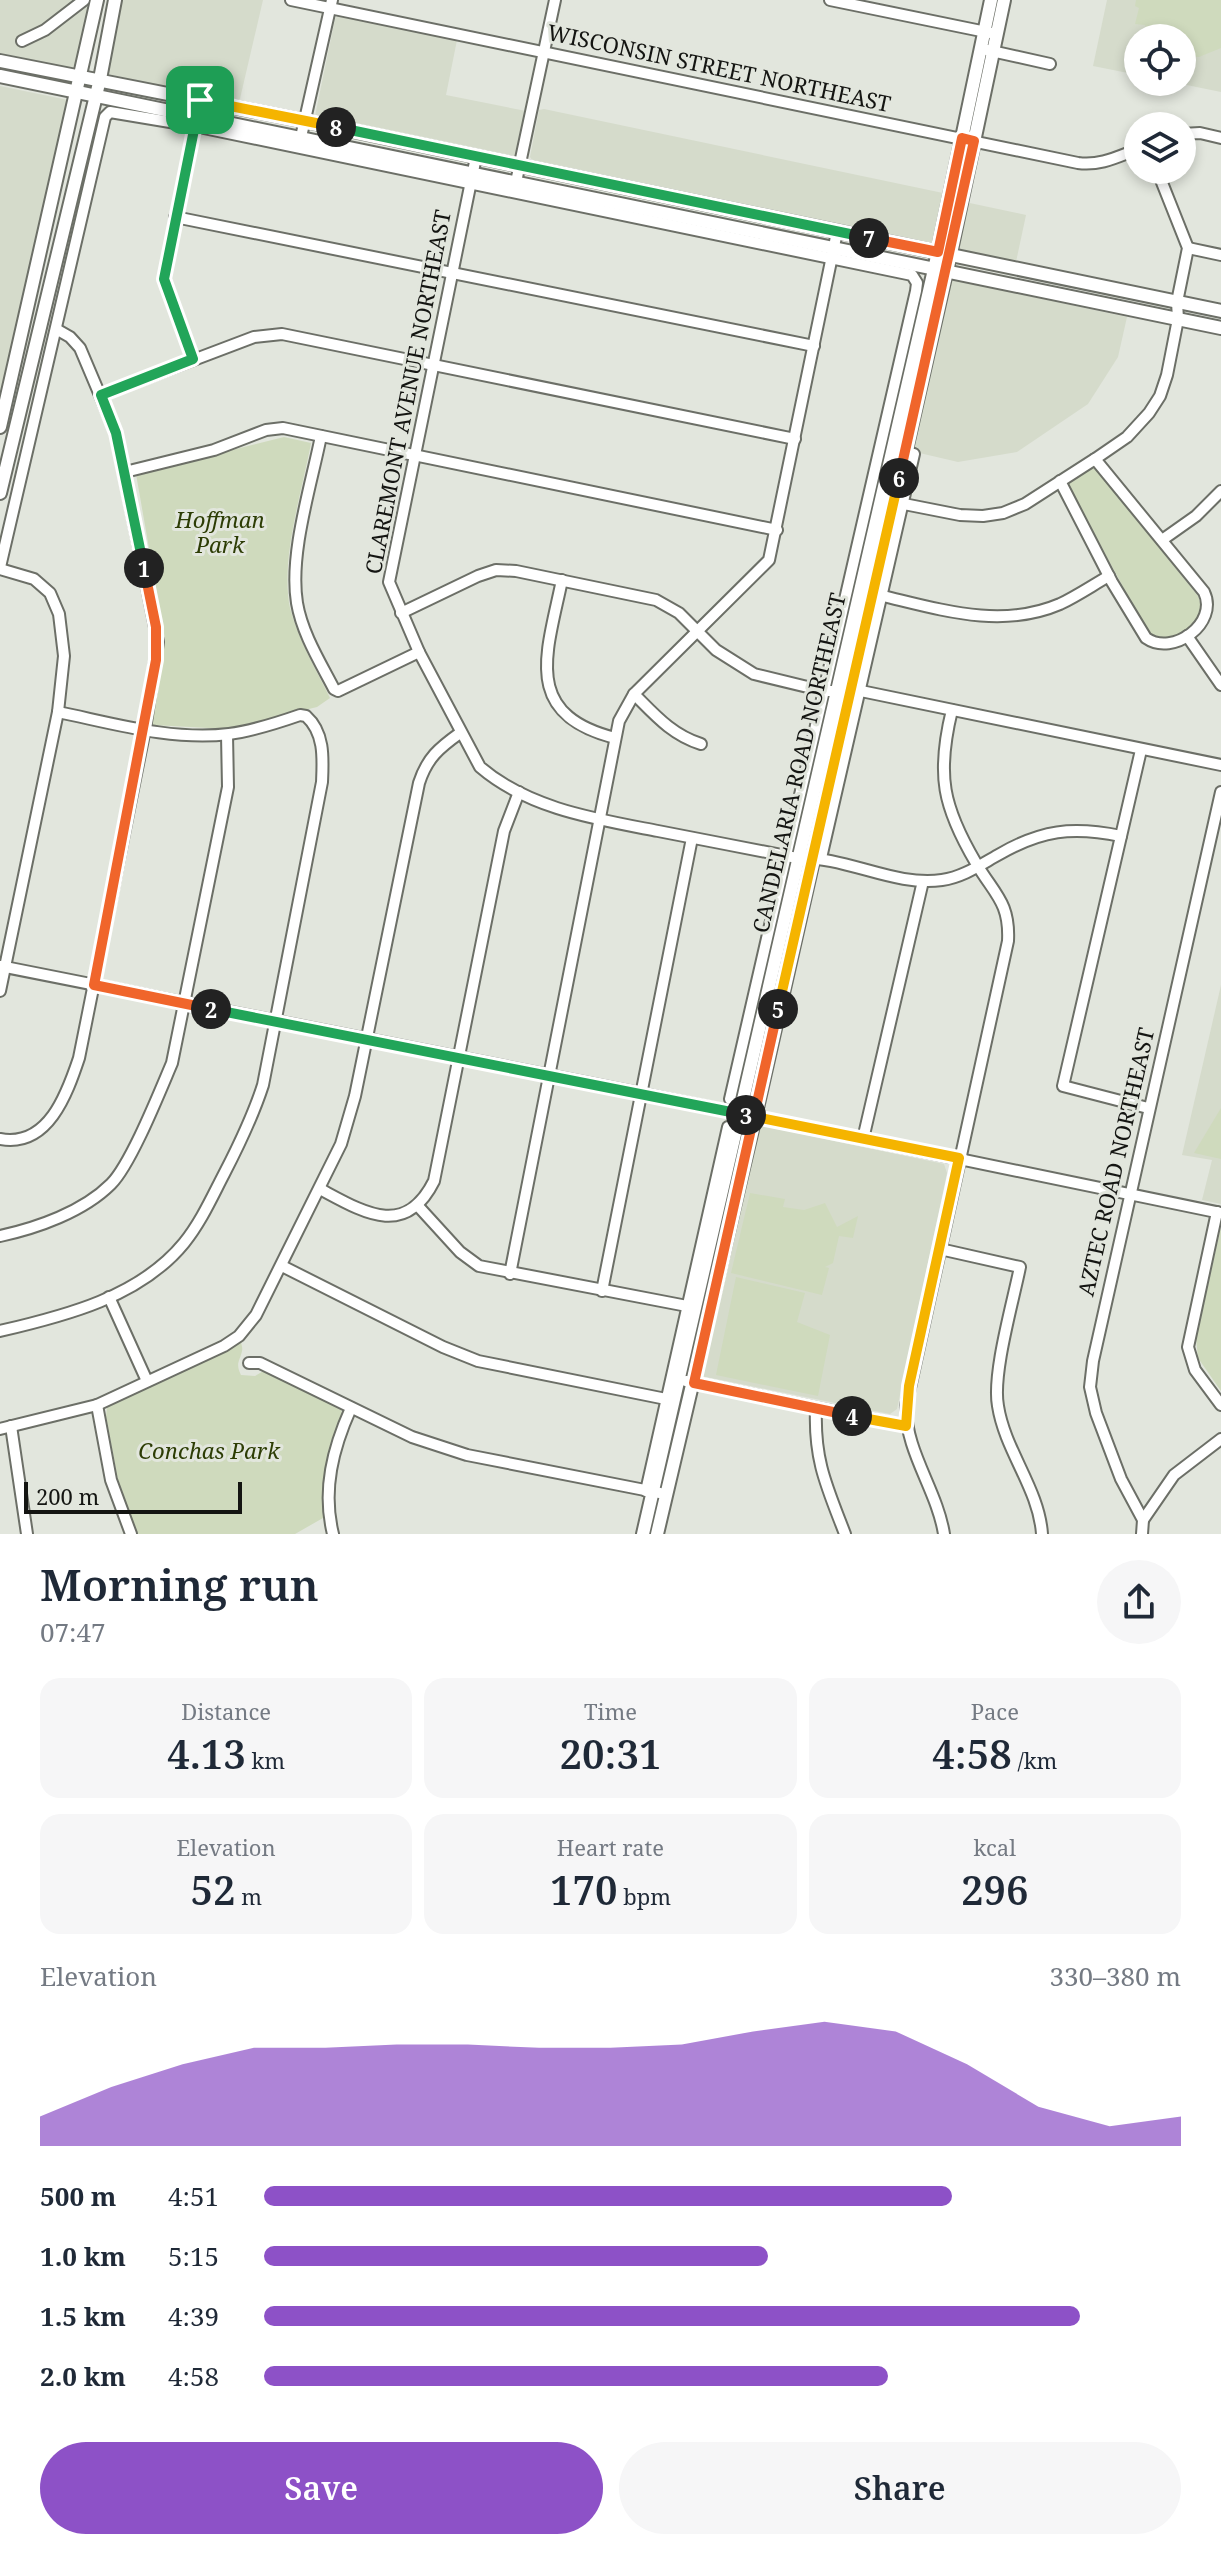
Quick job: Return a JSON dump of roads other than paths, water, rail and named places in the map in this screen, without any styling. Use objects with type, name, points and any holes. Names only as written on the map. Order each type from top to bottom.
[{"type":"main road","points":[[0,427],[96,0]]},
{"type":"main road","points":[[0,493],[5,444],[96,96],[115,0]]},
{"type":"main road","name":"CANDELARIA ROAD NORTHEAST","points":[[643,1534],[650,1491],[680,1380],[741,1114],[792,857],[830,690],[898,450],[944,254],[990,34],[991,0]]},
{"type":"main road","name":"CANDELARIA ROAD NORTHEAST","points":[[990,34],[1004,0]]},
{"type":"main road","points":[[0,61],[100,79],[1221,311]]},
{"type":"main road","points":[[0,76],[96,96],[195,122],[301,137],[471,178],[516,182],[832,252],[940,270],[1221,328]]},
{"type":"main road","name":"CANDELARIA ROAD NORTHEAST","points":[[657,1534],[856,692],[898,450]]},
{"type":"street","points":[[22,41],[45,30],[84,0]]},
{"type":"street","name":"WISCONSIN STREET NORTHEAST","points":[[291,0],[331,4],[544,52],[1091,165],[1124,154]]},
{"type":"street","points":[[516,182],[555,0]]},
{"type":"street","points":[[830,0],[990,34]]},
{"type":"street","points":[[301,137],[331,4]]},
{"type":"street","points":[[987,50],[1050,64]]},
{"type":"street","points":[[193,359],[164,279],[200,100]]},
{"type":"street","points":[[0,991],[58,712],[64,656],[56,604],[50,593],[40,582],[0,568],[105,117],[115,111],[195,122],[832,252],[912,275],[917,283],[916,291],[830,690]]},
{"type":"street","points":[[1196,133],[1221,138]]},
{"type":"street","name":"CLAREMONT AVENUE NORTHEAST","points":[[476,157],[389,571],[391,593],[480,767],[494,779],[519,792],[570,813],[792,857],[817,858],[923,881]]},
{"type":"street","points":[[904,504],[960,515],[1003,513],[1025,504],[1095,459],[1127,437],[1149,413],[1160,396],[1167,375],[1188,248],[1163,184]]},
{"type":"street","points":[[175,217],[814,346]]},
{"type":"street","points":[[510,1274],[615,738],[625,707],[634,694],[763,567],[772,551],[837,232]]},
{"type":"street","points":[[1188,248],[1221,255]]},
{"type":"street","points":[[0,1139],[21,1139],[34,1134],[53,1117],[72,1081],[145,729],[158,642],[116,433],[80,348],[56,329]]},
{"type":"street","points":[[101,395],[254,337],[282,334],[795,439]]},
{"type":"street","points":[[125,472],[214,450],[266,430],[283,428],[777,530]]},
{"type":"street","points":[[321,436],[296,560],[298,606],[306,633],[334,689],[343,690],[419,652]]},
{"type":"street","points":[[856,692],[883,596],[914,454],[898,450]]},
{"type":"street","points":[[1060,481],[1109,576],[1146,638],[1168,645],[1187,636],[1205,619],[1208,600],[1095,459]]},
{"type":"street","points":[[1162,540],[1196,516],[1221,491]]},
{"type":"street","points":[[401,613],[478,576],[496,570],[516,571],[656,600],[679,613],[716,650],[754,674],[952,710],[1221,765]]},
{"type":"street","points":[[883,596],[972,616],[1011,617],[1059,604],[1109,576]]},
{"type":"street","points":[[562,580],[546,657],[547,679],[553,699],[578,725],[615,738]]},
{"type":"street","points":[[1187,636],[1221,685]]},
{"type":"street","points":[[634,694],[670,730],[701,744]]},
{"type":"street","points":[[944,1534],[906,1426],[909,1386],[1008,941],[1009,923],[1005,905],[978,867],[952,819],[943,760],[952,710]]},
{"type":"street","points":[[0,1331],[59,1317],[141,1280],[183,1245],[198,1224],[253,1116],[263,1085],[322,782],[322,746],[310,719],[300,715],[266,727],[227,735],[179,735],[58,712]]},
{"type":"street","points":[[27,1534],[5,1427],[97,1405],[224,1346],[239,1336],[256,1315],[341,1144],[355,1096],[422,774],[435,750],[460,733]]},
{"type":"street","points":[[0,1236],[47,1222],[94,1198],[112,1183],[123,1168],[163,1084],[172,1063],[228,787],[227,735]]},
{"type":"street","points":[[1141,750],[1063,1086],[1148,1108]]},
{"type":"street","points":[[320,1189],[374,1216],[398,1215],[418,1206],[434,1181],[504,831],[519,792]]},
{"type":"street","name":"AZTEC ROAD NORTHEAST","points":[[1143,1520],[1121,1479],[1096,1413],[1090,1387],[1129,1193],[1221,792]]},
{"type":"street","points":[[863,1139],[923,881],[961,875],[1030,838],[1059,831],[1092,830],[1121,836]]},
{"type":"street","points":[[602,1291],[692,838]]},
{"type":"street","points":[[730,1099],[792,857]]},
{"type":"street","points":[[3,967],[1219,1212],[1188,1347],[1195,1370],[1221,1405]]},
{"type":"street","points":[[650,1491],[666,1399],[728,1127]]},
{"type":"street","points":[[418,1206],[479,1266],[687,1306]]},
{"type":"street","points":[[940,1249],[1020,1267],[997,1384],[998,1407],[1038,1510],[1042,1534]]},
{"type":"street","points":[[282,1266],[443,1347],[478,1361],[666,1399]]},
{"type":"street","points":[[109,1297],[147,1381]]},
{"type":"street","points":[[249,1363],[260,1363],[412,1437],[467,1455],[668,1494]]},
{"type":"street","points":[[680,1380],[906,1426]]},
{"type":"street","points":[[97,1405],[111,1480],[131,1534]]},
{"type":"street","points":[[333,1534],[327,1510],[329,1483],[334,1452],[351,1408]]},
{"type":"street","points":[[816,1409],[816,1449],[820,1469],[845,1534]]},
{"type":"street","points":[[1142,1534],[1143,1520],[1174,1475],[1221,1439]]},
{"type":"park label","name":"Hoffman Park","points":[[220,532]]},
{"type":"park label","name":"Conchas Park","points":[[209,1451]]}]
